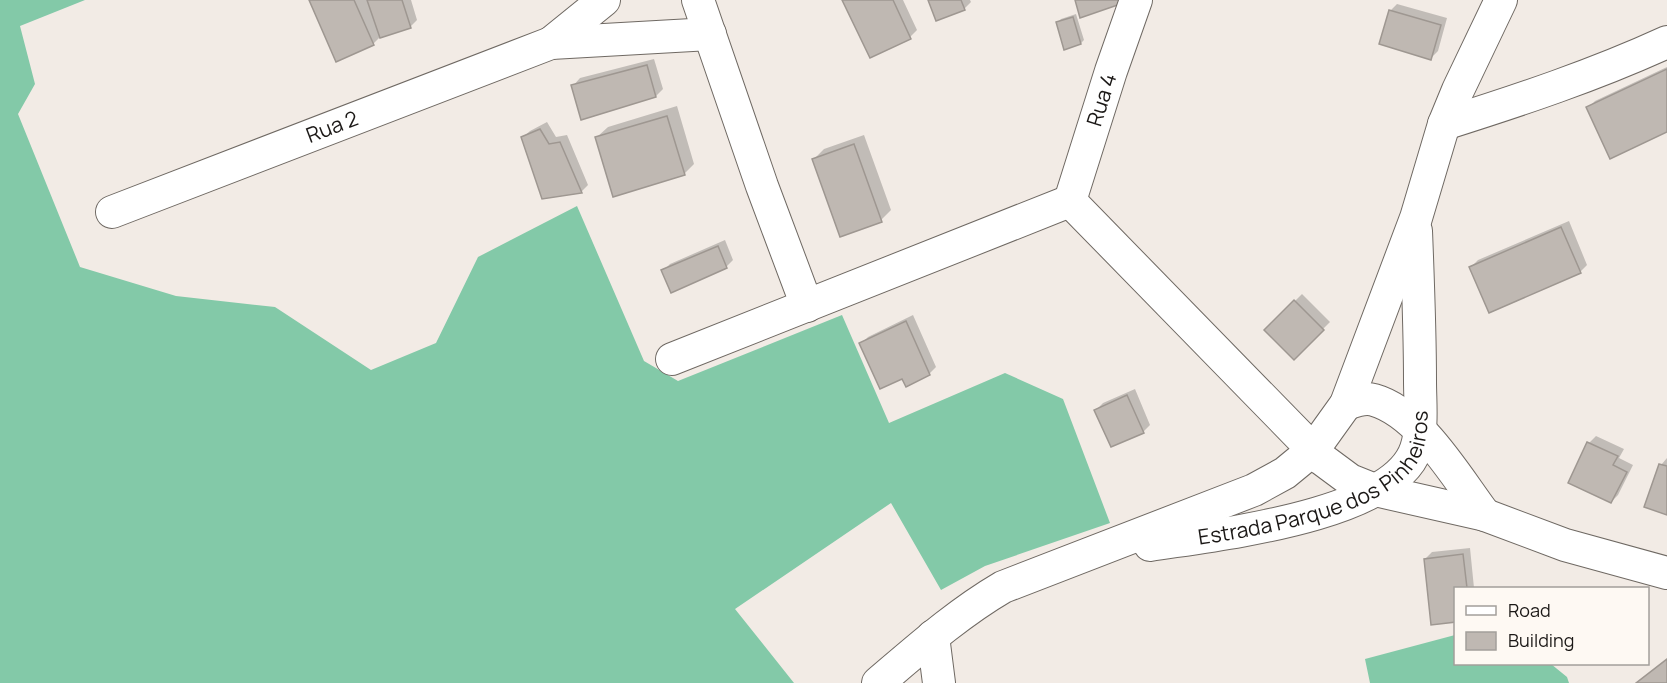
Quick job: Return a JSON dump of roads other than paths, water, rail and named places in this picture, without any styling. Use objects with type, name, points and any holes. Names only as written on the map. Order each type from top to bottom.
[{"type":"street","name":"Rua 2","points":[[112,212],[550,43],[604,0]]},
{"type":"street","points":[[698,0],[762,186],[807,306]]},
{"type":"street","name":"Rua 4","points":[[1070,201],[1136,0]]},
{"type":"street","name":"Estrada Parque dos Pinheiros","points":[[878,683],[933,636],[978,602],[1003,587],[1254,490],[1284,474],[1313,450],[1347,404],[1416,218],[1444,124],[1501,0]]},
{"type":"street","name":"Rua 2","points":[[550,43],[710,34]]},
{"type":"street","points":[[1444,124],[1547,91],[1617,65],[1667,42]]},
{"type":"street","points":[[672,359],[1070,201],[1313,450],[1350,480],[1375,490],[1485,515],[1565,545],[1667,573]]},
{"type":"street","name":"Estrada Parque dos Pinheiros","points":[[1080,557],[1323,513],[1375,490],[1395,477],[1405,467],[1415,451],[1420,427],[1416,218]]},
{"type":"street","points":[[1347,404],[1362,399],[1373,400],[1389,407],[1420,427],[1485,515]]},
{"type":"street","points":[[933,636],[939,683]]}]
